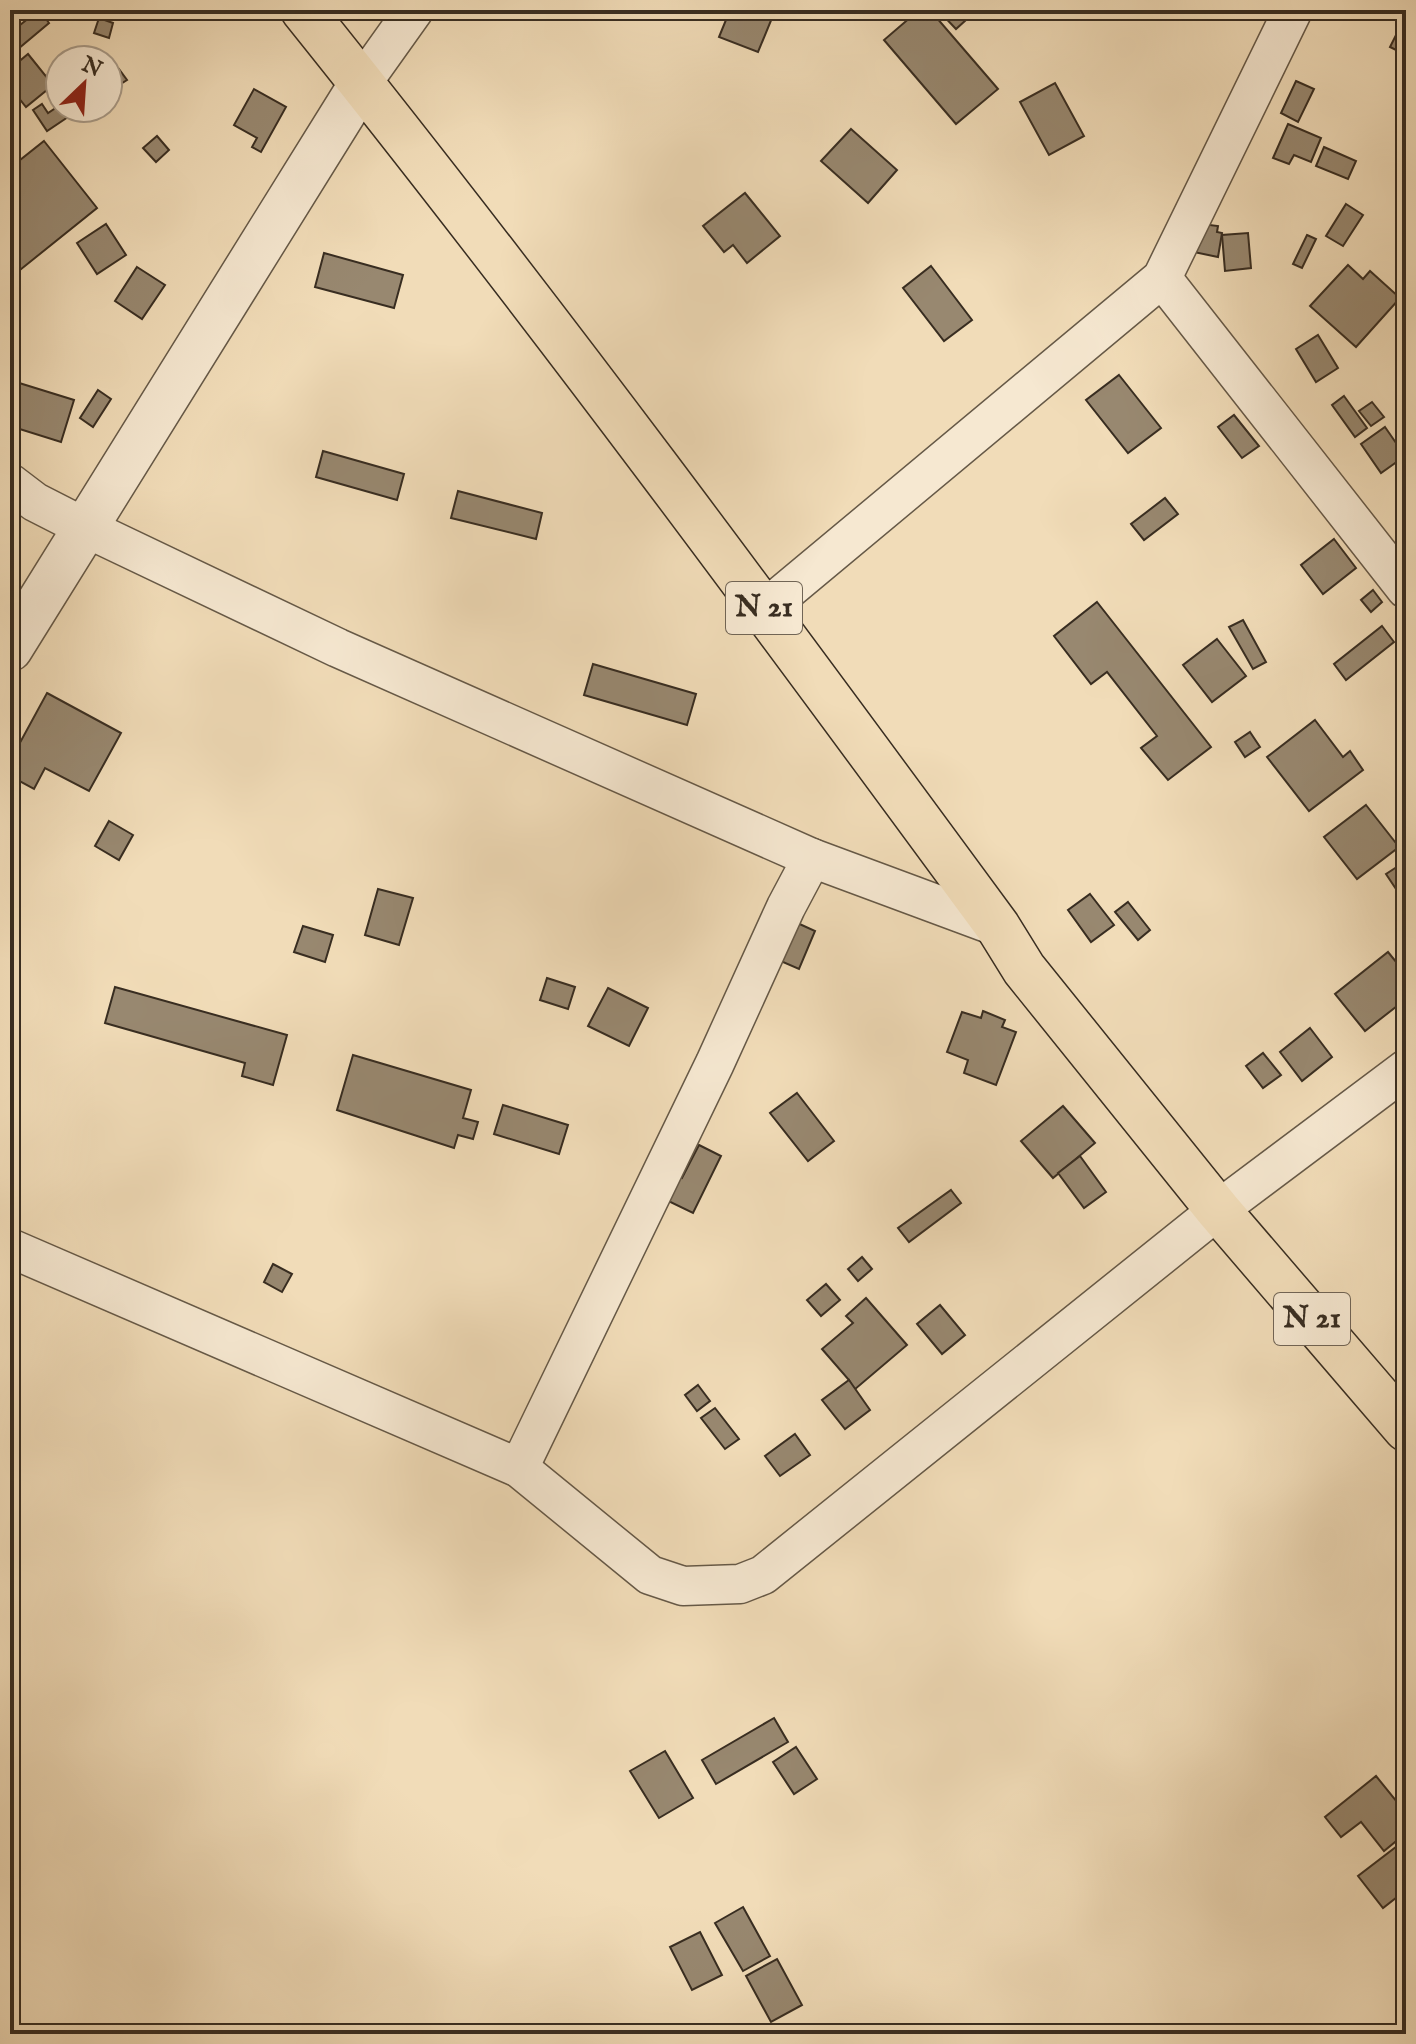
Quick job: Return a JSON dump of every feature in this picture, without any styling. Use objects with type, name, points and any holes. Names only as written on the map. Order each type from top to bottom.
[{"type":"main road","name":"N 21","points":[[303,10],[561,340],[765,609],[998,927],[1024,969],[1218,1210],[1406,1429]]},
{"type":"street","points":[[10,649],[362,83],[414,10]]},
{"type":"street","points":[[765,609],[1162,278],[1293,10]]},
{"type":"street","points":[[1162,278],[1399,565]]},
{"type":"street","points":[[10,483],[35,502],[84,527],[338,648],[812,858],[998,927]]},
{"type":"street","points":[[519,1468],[812,858]]},
{"type":"street","points":[[10,1248],[519,1468],[650,1575],[683,1586],[740,1584],[763,1575],[1218,1210],[1406,1069]]},
{"type":"building","points":[[39,10],[49,23],[18,49],[10,33]]},
{"type":"building","points":[[730,10],[751,10],[772,18],[758,52],[719,37]]},
{"type":"building","points":[[919,10],[930,10],[998,89],[956,124],[884,40]]},
{"type":"building","points":[[938,10],[977,10],[956,29]]},
{"type":"building","points":[[99,18],[113,23],[109,38],[94,33]]},
{"type":"building","points":[[1398,31],[1406,35],[1406,55],[1390,47]]},
{"type":"building","points":[[28,54],[44,74],[44,92],[26,107],[10,87],[10,69]]},
{"type":"building","points":[[1296,81],[1314,89],[1298,122],[1281,113]]},
{"type":"building","points":[[1055,83],[1084,136],[1049,155],[1020,102]]},
{"type":"building","points":[[254,89],[286,107],[261,152],[252,147],[257,138],[234,125]]},
{"type":"building","points":[[42,104],[44,124],[58,124],[47,131],[33,110]]},
{"type":"building","points":[[1288,124],[1321,138],[1311,162],[1294,155],[1289,164],[1273,158]]},
{"type":"building","points":[[851,129],[897,170],[868,203],[821,161]]},
{"type":"building","points":[[157,136],[169,150],[156,162],[143,148]]},
{"type":"building","points":[[44,141],[97,208],[10,278],[10,168]]},
{"type":"building","points":[[1324,147],[1356,161],[1348,179],[1316,166]]},
{"type":"building","points":[[745,193],[780,236],[747,263],[733,245],[724,252],[703,226]]},
{"type":"building","points":[[1346,204],[1363,215],[1343,246],[1326,236]]},
{"type":"building","points":[[1194,223],[1218,226],[1217,232],[1222,233],[1218,257],[1189,251]]},
{"type":"building","points":[[106,224],[126,255],[97,274],[77,243]]},
{"type":"building","points":[[1248,233],[1251,268],[1225,271],[1222,235]]},
{"type":"building","points":[[1307,235],[1316,239],[1302,268],[1293,264]]},
{"type":"building","points":[[324,253],[403,275],[394,308],[315,287]]},
{"type":"building","points":[[1348,265],[1363,279],[1370,271],[1400,298],[1356,347],[1310,306]]},
{"type":"building","points":[[931,266],[972,320],[944,341],[903,288]]},
{"type":"building","points":[[137,267],[165,285],[142,319],[115,301]]},
{"type":"building","points":[[1318,335],[1338,368],[1316,382],[1296,349]]},
{"type":"building","points":[[1119,375],[1161,428],[1128,453],[1086,400]]},
{"type":"building","points":[[16,382],[74,400],[61,442],[10,426],[10,403]]},
{"type":"building","points":[[98,390],[111,399],[93,427],[80,418]]},
{"type":"building","points":[[1344,396],[1367,428],[1355,437],[1332,405]]},
{"type":"building","points":[[1372,402],[1384,417],[1371,426],[1359,411]]},
{"type":"building","points":[[1234,415],[1259,446],[1242,458],[1218,427]]},
{"type":"building","points":[[1385,427],[1405,456],[1381,473],[1361,444]]},
{"type":"building","points":[[323,451],[404,474],[397,500],[316,477]]},
{"type":"building","points":[[458,491],[542,513],[536,539],[451,518]]},
{"type":"building","points":[[1165,498],[1178,514],[1144,540],[1131,524]]},
{"type":"building","points":[[1334,539],[1356,568],[1323,594],[1301,565]]},
{"type":"building","points":[[1373,590],[1382,602],[1371,612],[1361,600]]},
{"type":"building","points":[[1097,602],[1211,747],[1168,780],[1141,748],[1157,736],[1107,672],[1091,684],[1054,636]]},
{"type":"building","points":[[1243,620],[1266,662],[1253,669],[1229,627]]},
{"type":"building","points":[[1382,626],[1394,642],[1346,680],[1334,664]]},
{"type":"building","points":[[1217,639],[1246,676],[1212,702],[1183,665]]},
{"type":"building","points":[[593,664],[696,694],[687,725],[584,695]]},
{"type":"building","points":[[47,693],[121,733],[89,791],[45,768],[34,789],[10,776],[10,761]]},
{"type":"building","points":[[1315,720],[1343,757],[1350,751],[1363,770],[1309,811],[1267,757]]},
{"type":"building","points":[[1250,732],[1260,747],[1245,757],[1235,742]]},
{"type":"building","points":[[1366,805],[1399,847],[1357,879],[1324,837]]},
{"type":"building","points":[[109,821],[133,835],[119,860],[95,846]]},
{"type":"building","points":[[1406,861],[1406,904],[1386,874]]},
{"type":"building","points":[[378,889],[413,898],[399,945],[365,935]]},
{"type":"building","points":[[1090,894],[1114,925],[1091,942],[1068,910]]},
{"type":"building","points":[[1128,902],[1150,930],[1138,940],[1115,912]]},
{"type":"building","points":[[793,921],[815,931],[799,969],[776,959]]},
{"type":"building","points":[[303,926],[333,935],[325,962],[294,952]]},
{"type":"building","points":[[1388,952],[1406,974],[1406,999],[1365,1031],[1335,994]]},
{"type":"building","points":[[547,978],[575,987],[568,1009],[540,1000]]},
{"type":"building","points":[[115,987],[287,1035],[273,1085],[242,1076],[245,1063],[105,1023]]},
{"type":"building","points":[[608,988],[648,1008],[629,1046],[588,1026]]},
{"type":"building","points":[[983,1011],[1005,1020],[1002,1027],[1016,1032],[996,1085],[964,1073],[968,1060],[947,1052],[962,1012],[981,1018]]},
{"type":"building","points":[[1310,1028],[1332,1057],[1302,1081],[1280,1052]]},
{"type":"building","points":[[1263,1053],[1281,1075],[1263,1088],[1246,1066]]},
{"type":"building","points":[[353,1055],[471,1090],[463,1118],[478,1122],[473,1139],[458,1135],[454,1148],[337,1110]]},
{"type":"building","points":[[797,1093],[834,1141],[808,1161],[770,1113]]},
{"type":"building","points":[[503,1105],[568,1125],[559,1154],[494,1134]]},
{"type":"building","points":[[1063,1106],[1095,1143],[1053,1178],[1021,1141]]},
{"type":"building","points":[[699,1145],[721,1156],[693,1213],[658,1196],[670,1172],[682,1178]]},
{"type":"building","points":[[1080,1156],[1106,1192],[1084,1208],[1058,1173]]},
{"type":"building","points":[[951,1190],[961,1203],[909,1242],[898,1228]]},
{"type":"building","points":[[862,1257],[872,1269],[858,1281],[848,1269]]},
{"type":"building","points":[[273,1264],[292,1274],[282,1292],[264,1282]]},
{"type":"building","points":[[826,1284],[840,1300],[821,1316],[807,1300]]},
{"type":"building","points":[[866,1298],[907,1345],[854,1390],[822,1349],[853,1323],[846,1316]]},
{"type":"building","points":[[940,1305],[965,1335],[942,1354],[917,1324]]},
{"type":"building","points":[[849,1380],[870,1410],[845,1429],[822,1400]]},
{"type":"building","points":[[698,1385],[710,1401],[697,1411],[685,1395]]},
{"type":"building","points":[[715,1408],[739,1439],[725,1449],[701,1418]]},
{"type":"building","points":[[795,1434],[810,1455],[780,1476],[765,1456]]},
{"type":"building","points":[[774,1718],[788,1742],[716,1784],[702,1760]]},
{"type":"building","points":[[796,1747],[817,1779],[794,1794],[773,1762]]},
{"type":"building","points":[[665,1751],[693,1798],[659,1818],[630,1771]]},
{"type":"building","points":[[1376,1776],[1406,1813],[1406,1833],[1384,1851],[1361,1822],[1341,1837],[1325,1817]]},
{"type":"building","points":[[1405,1840],[1406,1890],[1383,1908],[1358,1876]]},
{"type":"building","points":[[743,1907],[770,1956],[743,1971],[715,1923]]},
{"type":"building","points":[[700,1932],[722,1975],[692,1990],[670,1947]]},
{"type":"building","points":[[777,1959],[802,2005],[771,2022],[746,1976]]}]
